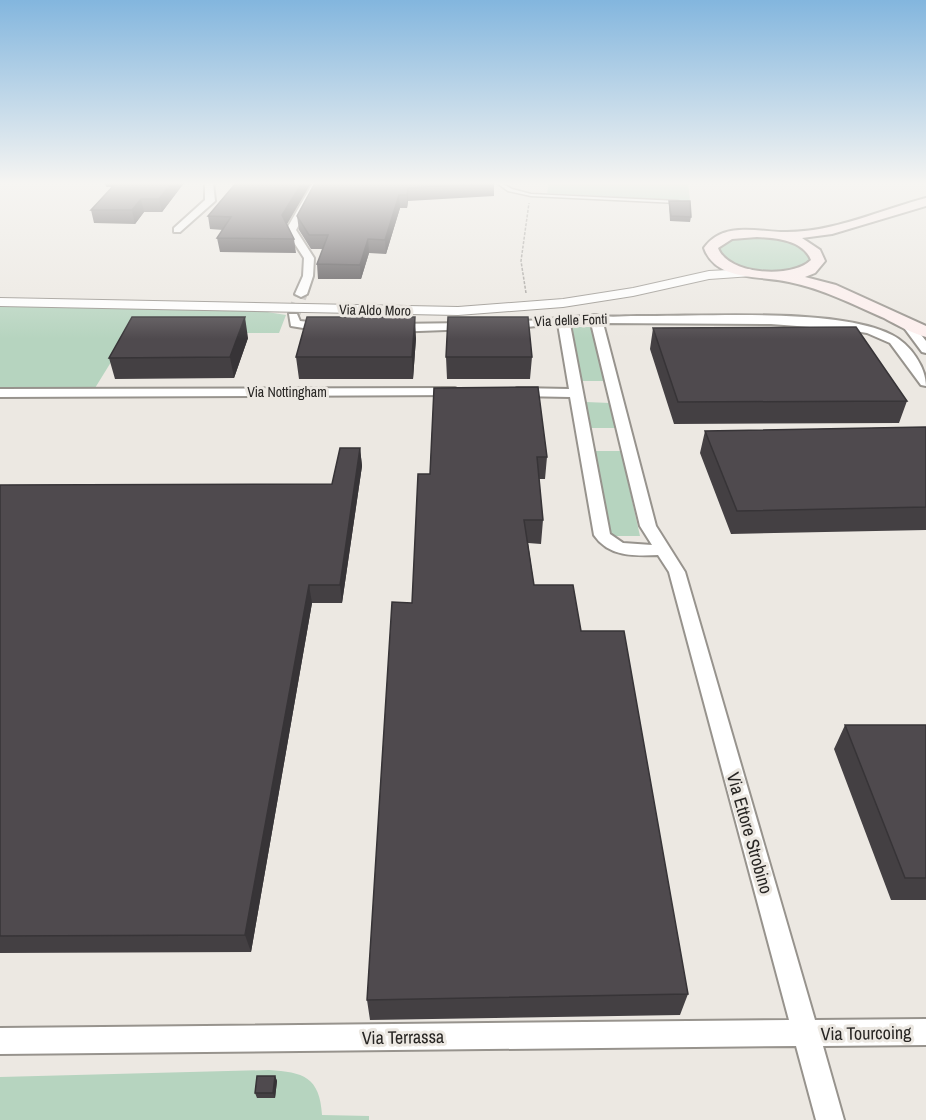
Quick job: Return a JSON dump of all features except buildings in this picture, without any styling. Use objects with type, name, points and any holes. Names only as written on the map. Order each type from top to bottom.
[{"type":"main road","points":[[736,235],[726,237],[713,245],[714,256],[724,264],[748,273],[781,276],[831,288],[926,332]]},
{"type":"main road","points":[[776,235],[798,242],[815,258],[835,283],[926,325]]},
{"type":"main road","points":[[781,276],[804,273],[834,237],[840,235]]},
{"type":"street","points":[[295,235],[306,252],[310,264],[310,274],[301,294]]},
{"type":"street","name":"Via Aldo Moro","points":[[0,294],[418,303],[497,301],[584,293],[658,279],[699,266],[714,256]]},
{"type":"street","name":"Via Aldo Moro","points":[[0,302],[458,310],[563,303],[633,292],[709,275],[748,273]]},
{"type":"street","points":[[293,316],[295,324],[300,326],[343,328]]},
{"type":"street","name":"Via delle Fonti","points":[[375,328],[488,327],[596,318],[820,324],[868,330],[888,337],[897,342],[926,382]]},
{"type":"street","name":"Via Ettore Strobino","points":[[596,318],[648,526],[677,572],[830,1120]]},
{"type":"street","points":[[563,319],[604,539],[622,548],[662,550]]},
{"type":"street","points":[[906,323],[926,349]]},
{"type":"street","name":"Via Nottingham","points":[[0,393],[468,392]]},
{"type":"street","points":[[501,392],[575,393]]},
{"type":"street","name":"Via Tourcoing","points":[[806,1034],[926,1032]]},
{"type":"street","name":"Via Terrassa","points":[[0,1041],[806,1034]]},
{"type":"path","points":[[523,235],[521,279],[526,292]]},
{"type":"green space","points":[[747,236],[792,242],[806,251],[810,259],[807,265],[783,271],[760,271],[737,265],[718,250],[725,240]]},
{"type":"green space","points":[[0,306],[261,311],[286,315],[279,333],[129,333],[95,388],[0,388]]},
{"type":"green space","points":[[572,327],[594,327],[605,381],[582,381]]},
{"type":"green space","points":[[586,402],[610,403],[616,428],[591,428]]},
{"type":"green space","points":[[595,451],[621,451],[640,536],[611,536]]},
{"type":"green space","points":[[269,1070],[300,1075],[308,1079],[318,1092],[322,1115],[369,1116],[369,1120],[0,1120],[0,1077]]},
{"type":"tunnel","points":[[293,316],[301,294]]}]
